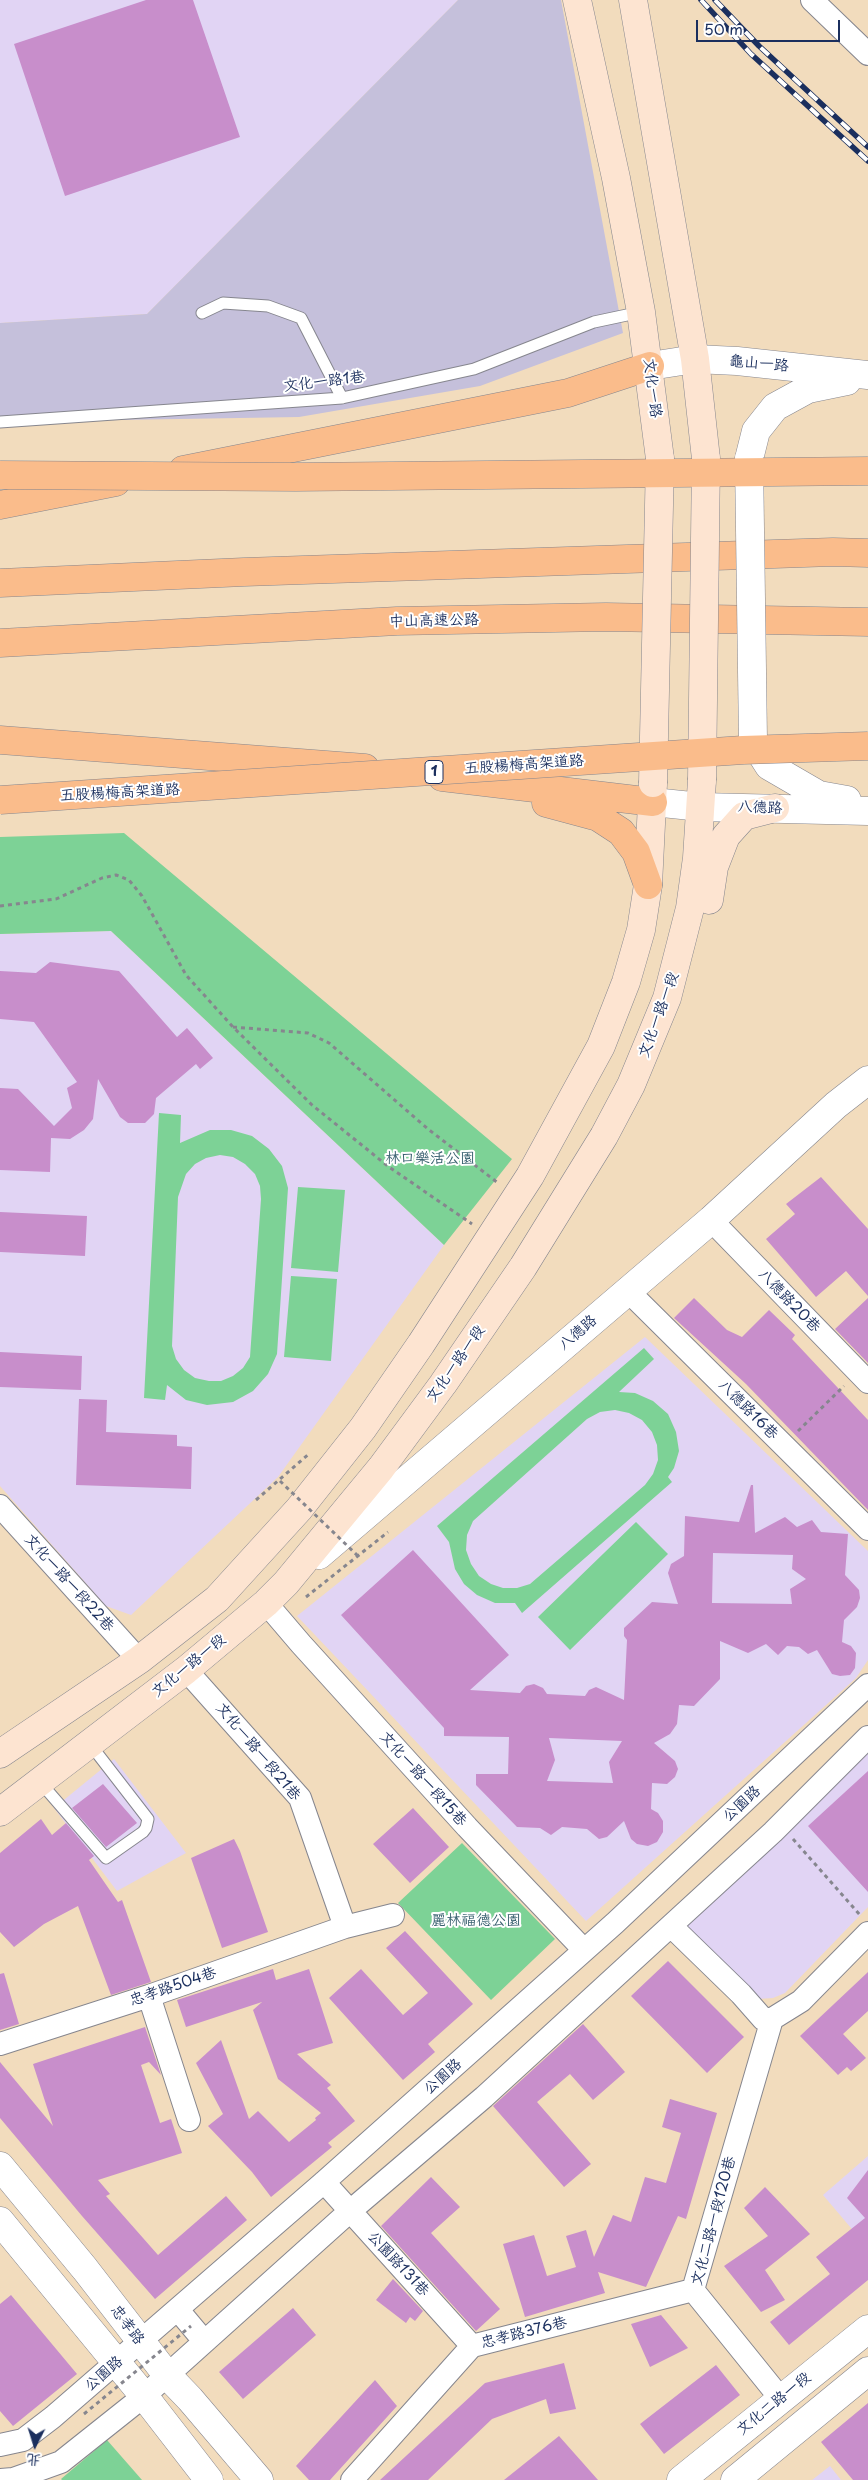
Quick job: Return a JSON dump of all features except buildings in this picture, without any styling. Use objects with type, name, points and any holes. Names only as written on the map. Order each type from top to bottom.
[{"type":"highway","points":[[0,505],[568,392],[650,366]]},
{"type":"highway","points":[[0,475],[296,477],[868,471]]},
{"type":"highway","points":[[0,583],[244,572],[868,553]]},
{"type":"highway","name":"中山高速公路","points":[[0,643],[407,621],[606,617],[868,622]]},
{"type":"highway","points":[[0,740],[318,763],[653,792]]},
{"type":"highway","name":"五股楊梅高架道路","points":[[0,800],[743,750],[868,746]]},
{"type":"highway","points":[[318,763],[366,776],[548,803],[598,817],[621,832],[636,852],[648,885]]},
{"type":"main road","name":"文化一路","points":[[577,0],[616,178],[641,312],[650,366],[660,459],[653,792]]},
{"type":"main road","points":[[633,0],[695,360],[706,459],[702,793]]},
{"type":"main road","points":[[0,1754],[139,1660],[217,1599],[299,1509],[363,1428],[516,1198],[566,1114],[601,1046],[626,982],[641,930],[648,885],[653,792]]},
{"type":"main road","name":"文化一路一段","points":[[0,1812],[186,1670],[266,1603],[286,1583],[381,1468],[443,1384],[523,1267],[604,1136],[631,1085],[654,1033],[672,982],[690,908],[702,793]]},
{"type":"main road","points":[[654,1033],[690,965],[705,918],[714,867],[726,836],[744,816],[775,808]]},
{"type":"street","points":[[812,0],[868,54]]},
{"type":"street","name":"龜山一路","points":[[650,366],[695,360],[737,361],[868,376]]},
{"type":"street","points":[[868,376],[808,389],[776,406],[756,431],[749,459],[753,741],[769,766],[819,795],[868,803]]},
{"type":"street","name":"八德路","points":[[653,792],[702,793],[775,808],[868,811]]},
{"type":"street","name":"八德路","points":[[286,1583],[711,1220],[836,1105],[868,1080]]},
{"type":"street","name":"八德路20巷","points":[[711,1220],[863,1377]]},
{"type":"street","name":"八德路16巷","points":[[628,1291],[783,1445],[866,1523]]},
{"type":"street","name":"文化一路一段22巷","points":[[0,1506],[139,1660]]},
{"type":"street","name":"文化一路一段15巷","points":[[266,1603],[467,1827],[584,1950]]},
{"type":"street","name":"文化一路一段21巷","points":[[186,1670],[300,1798],[345,1927]]},
{"type":"street","name":"公園路","points":[[1,2480],[13,2479],[61,2462],[167,2376],[191,2326],[324,2182],[584,1950],[868,1685]]},
{"type":"street","name":"公園路","points":[[0,2445],[23,2440],[140,2343],[191,2326],[349,2212],[484,2097],[780,1824],[868,1737]]},
{"type":"street","name":"忠孝路504巷","points":[[0,2044],[149,1996],[345,1927],[393,1915]]},
{"type":"street","points":[[670,1926],[742,1994],[763,2019],[772,2019],[801,2001],[868,1934]]},
{"type":"street","points":[[149,1996],[189,2120]]},
{"type":"street","name":"文化二路一段120巷","points":[[772,2019],[693,2290],[781,2399]]},
{"type":"street","name":"忠孝路","points":[[0,2166],[86,2269],[140,2343],[167,2376],[190,2399],[259,2480]]},
{"type":"street","name":"公園路131巷","points":[[324,2182],[349,2212],[472,2346]]},
{"type":"street","points":[[0,2221],[144,2396],[209,2480]]},
{"type":"street","name":"忠孝路376巷","points":[[352,2480],[472,2346],[693,2290]]},
{"type":"street","name":"文化二路一段","points":[[681,2480],[868,2328]]},
{"type":"street","points":[[735,2480],[868,2371]]},
{"type":"street","points":[[23,2440],[44,2468]]},
{"type":"lane","points":[[202,313],[223,304],[232,304],[268,306],[301,318],[342,398]]},
{"type":"lane","name":"文化一路1巷","points":[[0,422],[342,398],[474,369],[594,322],[641,312]]},
{"type":"lane","points":[[40,1782],[106,1858],[143,1832],[148,1819],[90,1743]]},
{"type":"path","points":[[0,906],[56,899],[102,878],[116,875],[129,880],[142,896],[186,975],[233,1027],[312,1105],[388,1167],[491,1237]]},
{"type":"path","points":[[233,1027],[308,1033],[329,1043],[428,1129],[516,1198]]},
{"type":"path","points":[[783,1445],[863,1377]]},
{"type":"path","points":[[256,1500],[310,1453]]},
{"type":"path","points":[[280,1480],[358,1556]]},
{"type":"path","points":[[331,1579],[388,1532]]},
{"type":"path","points":[[780,1824],[860,1915],[868,1917]]},
{"type":"path","points":[[84,2414],[191,2326]]},
{"type":"shaded area","points":[[0,0],[458,0],[147,314],[0,323]]},
{"type":"shaded area","points":[[458,0],[561,0],[623,333],[480,386],[299,417],[0,422],[0,323],[147,314]]},
{"type":"shaded area","points":[[111,931],[444,1245],[278,1477],[131,1615],[106,1606],[0,1486],[0,934]]},
{"type":"shaded area","points":[[645,1337],[868,1551],[868,1660],[856,1678],[586,1921],[297,1616]]},
{"type":"shaded area","points":[[868,1747],[868,1907],[785,1993],[773,1998],[758,1999],[675,1929]]},
{"type":"shaded area","points":[[114,1759],[186,1853],[117,1891],[54,1808]]},
{"type":"shaded area","points":[[868,2156],[868,2248],[823,2195]]},
{"type":"shaded area","points":[[830,2466],[841,2480],[812,2480]]},
{"type":"green space","name":"林口樂活公園","points":[[124,833],[512,1159],[444,1245],[111,931],[0,934],[0,837]]},
{"type":"green space","points":[[159,1113],[181,1115],[180,1143],[210,1130],[231,1130],[252,1136],[269,1149],[282,1166],[288,1188],[277,1354],[268,1374],[253,1391],[233,1402],[207,1405],[186,1400],[167,1385],[165,1400],[144,1398]],"holes":[[[220,1155],[233,1157],[245,1164],[255,1174],[260,1186],[261,1199],[250,1357],[243,1368],[233,1376],[221,1381],[209,1381],[195,1378],[184,1370],[176,1359],[172,1346],[178,1197],[186,1174],[195,1164],[206,1158]]]},
{"type":"green space","points":[[298,1187],[345,1190],[338,1272],[291,1268]]},
{"type":"green space","points":[[291,1276],[337,1279],[331,1361],[284,1357]]},
{"type":"green space","points":[[644,1348],[654,1359],[619,1392],[635,1393],[653,1401],[668,1414],[676,1432],[679,1451],[674,1468],[668,1477],[672,1482],[522,1613],[515,1603],[495,1603],[477,1595],[464,1584],[455,1569],[449,1542],[437,1526]],"holes":[[[615,1410],[629,1413],[642,1420],[652,1432],[657,1445],[658,1460],[653,1474],[645,1485],[530,1584],[517,1588],[503,1588],[491,1584],[479,1576],[471,1564],[466,1550],[467,1535],[473,1521],[587,1419],[600,1412]]]},
{"type":"green space","points":[[636,1522],[668,1554],[570,1650],[538,1617]]},
{"type":"green space","name":"麗林福德公園","points":[[462,1843],[555,1939],[491,2000],[398,1903]]},
{"type":"green space","points":[[107,2440],[142,2480],[61,2479]]},
{"type":"railway","points":[[701,0],[751,54],[868,161]]},
{"type":"railway","points":[[715,0],[759,46],[868,147]]}]
